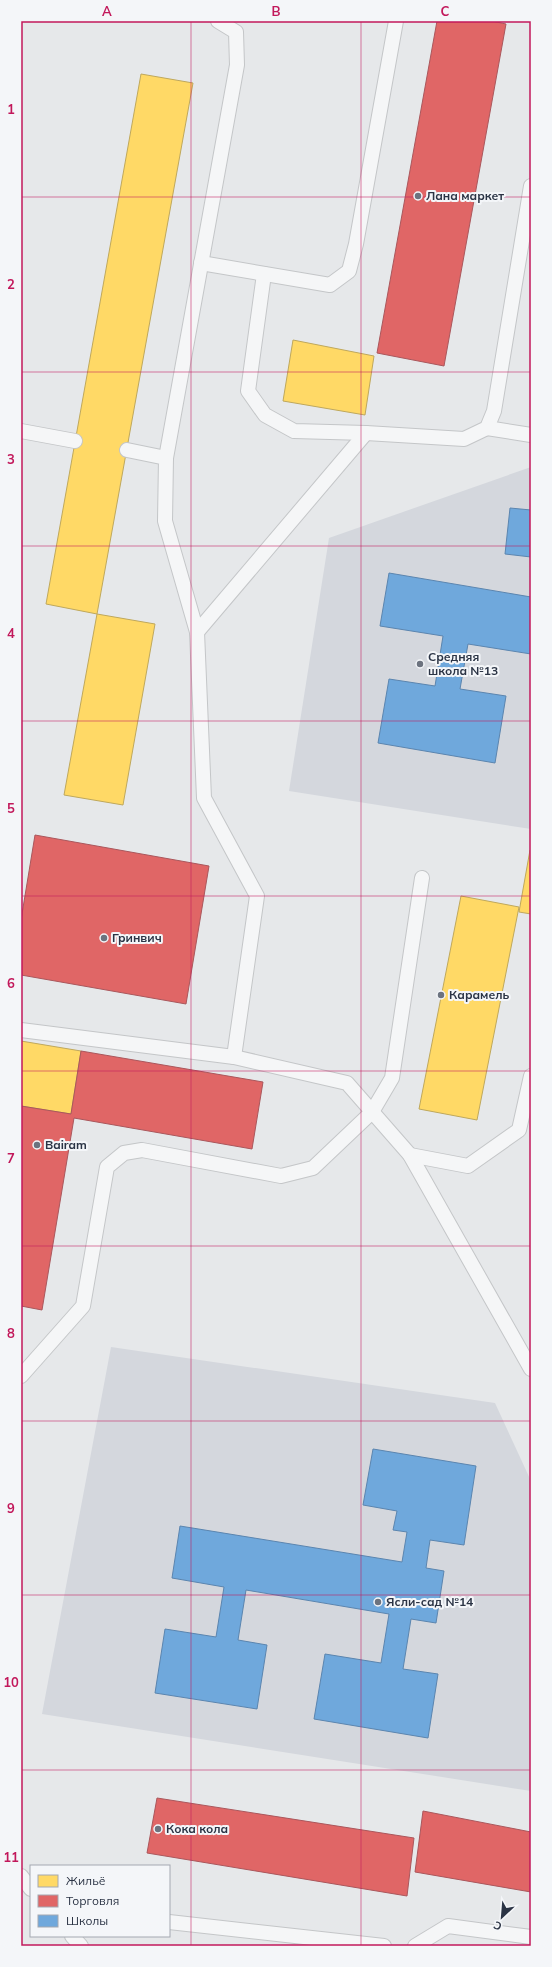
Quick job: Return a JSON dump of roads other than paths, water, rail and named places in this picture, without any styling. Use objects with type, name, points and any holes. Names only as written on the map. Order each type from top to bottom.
[{"type":"lane","points":[[218,21],[236,32],[237,65],[166,458],[165,521],[197,632],[204,798],[257,896],[234,1057]]},
{"type":"lane","points":[[201,263],[330,285],[349,272],[356,244],[396,21]]},
{"type":"lane","points":[[488,428],[494,410],[531,186]]},
{"type":"lane","points":[[264,274],[248,391],[265,415],[294,431],[366,432],[464,439],[488,428],[531,435]]},
{"type":"lane","points":[[21,430],[75,441]]},
{"type":"lane","points":[[197,632],[366,432]]},
{"type":"lane","points":[[127,450],[166,458]]},
{"type":"lane","points":[[21,1376],[83,1306],[108,1167],[124,1153],[142,1150],[281,1176],[312,1168],[372,1112],[392,1078],[422,878]]},
{"type":"lane","points":[[21,1030],[234,1057],[347,1083],[410,1155],[531,1369]]},
{"type":"lane","points":[[410,1155],[468,1166],[519,1130],[531,1076]]},
{"type":"lane","points":[[21,1876],[30,1888]]},
{"type":"lane","points":[[170,1922],[384,1946]]},
{"type":"lane","points":[[415,1946],[448,1926],[531,1937]]},
{"type":"lane","points":[[73,1937],[81,1946]]},
{"type":"place","name":"Лана маркет","points":[[418,196]]},
{"type":"place","name":"Средняя школа №13","points":[[420,664]]},
{"type":"place","name":"Гринвич","points":[[104,938]]},
{"type":"place","name":"Карамель","points":[[441,995]]},
{"type":"place","name":"Bairam","points":[[37,1145]]},
{"type":"place","name":"Ясли-сад №14","points":[[378,1602]]},
{"type":"place","name":"Кока кола","points":[[158,1829]]}]
